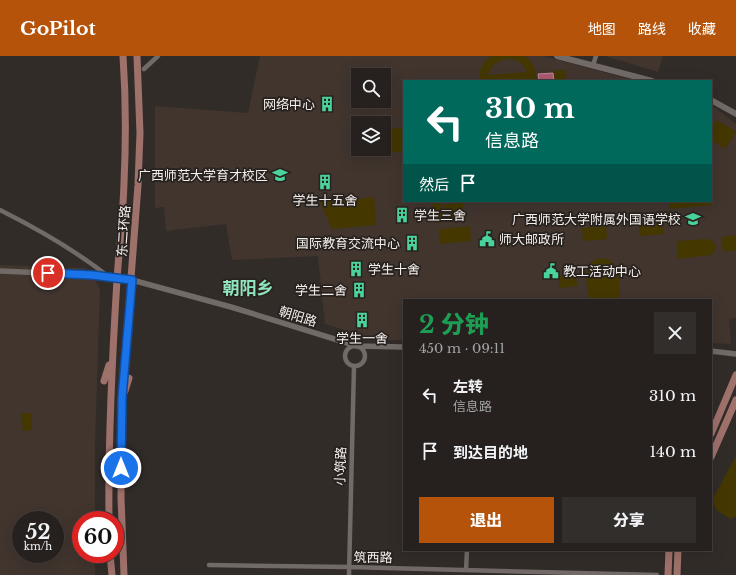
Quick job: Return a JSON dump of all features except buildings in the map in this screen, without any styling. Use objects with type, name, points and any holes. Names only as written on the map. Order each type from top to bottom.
[{"type":"main road","name":"东二环路","points":[[109,511],[109,438],[112,358],[126,145],[126,94],[123,56]]},
{"type":"main road","name":"东二环路","points":[[124,575],[121,498],[122,398],[138,185],[140,133],[137,56]]},
{"type":"main road","points":[[557,56],[648,80]]},
{"type":"main road","points":[[712,101],[736,114]]},
{"type":"main road","points":[[104,381],[112,358]]},
{"type":"main road","points":[[712,432],[736,375]]},
{"type":"main road","points":[[122,398],[130,378]]},
{"type":"main road","points":[[712,455],[736,400]]},
{"type":"main road","points":[[668,575],[670,551]]},
{"type":"main road","points":[[677,575],[678,551]]},
{"type":"main road","points":[[111,563],[112,575]]},
{"type":"street","points":[[144,69],[158,56]]},
{"type":"street","points":[[593,66],[596,56]]},
{"type":"street","points":[[0,210],[44,232],[109,277]]},
{"type":"street","name":"朝阳路","points":[[0,271],[92,275],[132,280],[231,307],[357,346],[403,347]]},
{"type":"street","points":[[357,346],[363,349],[365,356],[363,362],[358,366],[354,366],[351,366],[346,361],[344,355],[347,349],[357,346]]},
{"type":"street","points":[[712,351],[736,354]]},
{"type":"street","name":"小筑路","points":[[349,575],[354,366]]},
{"type":"street","points":[[466,570],[467,551]]},
{"type":"street","name":"筑西路","points":[[209,565],[657,575]]},
{"type":"shaded area","name":"广西师范大学育才校区","points":[[260,56],[543,56],[632,80],[403,80],[403,202],[712,202],[712,107],[736,124],[736,318],[729,319],[731,344],[712,343],[712,299],[403,299],[403,340],[376,340],[325,324],[318,256],[232,260],[226,224],[166,231],[164,207],[155,208],[155,106],[248,113]]},
{"type":"shaded area","points":[[492,56],[524,56],[528,58],[532,64],[537,80],[480,80],[480,73],[484,63]],"holes":[[[505,59],[515,60],[521,63],[527,72],[488,75],[496,63]]]},
{"type":"shaded area","points":[[605,56],[663,56],[658,72]]},
{"type":"shaded area","points":[[565,70],[566,80],[554,80],[553,71]]},
{"type":"shaded area","points":[[553,73],[554,80],[539,80],[538,74]]},
{"type":"shaded area","points":[[717,120],[736,132],[725,149],[712,141],[712,128]]},
{"type":"shaded area","points":[[403,128],[403,151],[391,152],[391,129]]},
{"type":"shaded area","points":[[374,197],[376,225],[332,229],[320,202]]},
{"type":"shaded area","points":[[670,202],[712,202],[712,205],[670,209]]},
{"type":"shaded area","points":[[441,203],[443,222],[434,223],[432,204]]},
{"type":"shaded area","points":[[463,203],[465,220],[445,222],[443,205]]},
{"type":"shaded area","points":[[663,221],[664,234],[640,236],[639,223]]},
{"type":"shaded area","points":[[470,226],[471,241],[440,244],[439,229]]},
{"type":"shaded area","points":[[606,226],[607,239],[583,241],[582,228]]},
{"type":"shaded area","points":[[736,235],[736,251],[723,251],[721,239],[723,237]]},
{"type":"shaded area","points":[[707,239],[713,241],[716,246],[711,255],[677,259],[677,241]]},
{"type":"shaded area","points":[[600,258],[607,259],[612,262],[618,273],[620,299],[589,299],[586,275],[587,269],[594,261]]},
{"type":"shaded area","points":[[0,265],[85,268],[92,275],[100,289],[95,443],[95,511],[72,511],[72,563],[95,563],[95,575],[0,575]]},
{"type":"shaded area","points":[[576,274],[577,286],[560,288],[558,276]]},
{"type":"shaded area","points":[[21,413],[31,413],[32,430],[23,431]]},
{"type":"shaded area","points":[[736,456],[736,516],[731,519],[716,510],[712,500]]},
{"type":"place","name":"网络中心","points":[[327,104]]},
{"type":"place","name":"广西师范大学育才校区","points":[[280,175]]},
{"type":"place","name":"学生十五舍","points":[[325,182]]},
{"type":"place","name":"学生三舍","points":[[402,215]]},
{"type":"place","name":"广西师范大学附属外国语学校","points":[[693,219]]},
{"type":"place","name":"师大邮政所","points":[[487,239]]},
{"type":"place","name":"国际教育交流中心","points":[[412,243]]},
{"type":"place","name":"学生十舍","points":[[356,269]]},
{"type":"place","name":"教工活动中心","points":[[551,271]]},
{"type":"place","name":"学生二舍","points":[[359,290]]},
{"type":"place","name":"学生一舍","points":[[362,320]]},
{"type":"district","name":"朝阳乡","points":[[248,288]]},
{"type":"route","points":[[48,273],[92,275],[132,280],[124,358],[121,468]]}]
